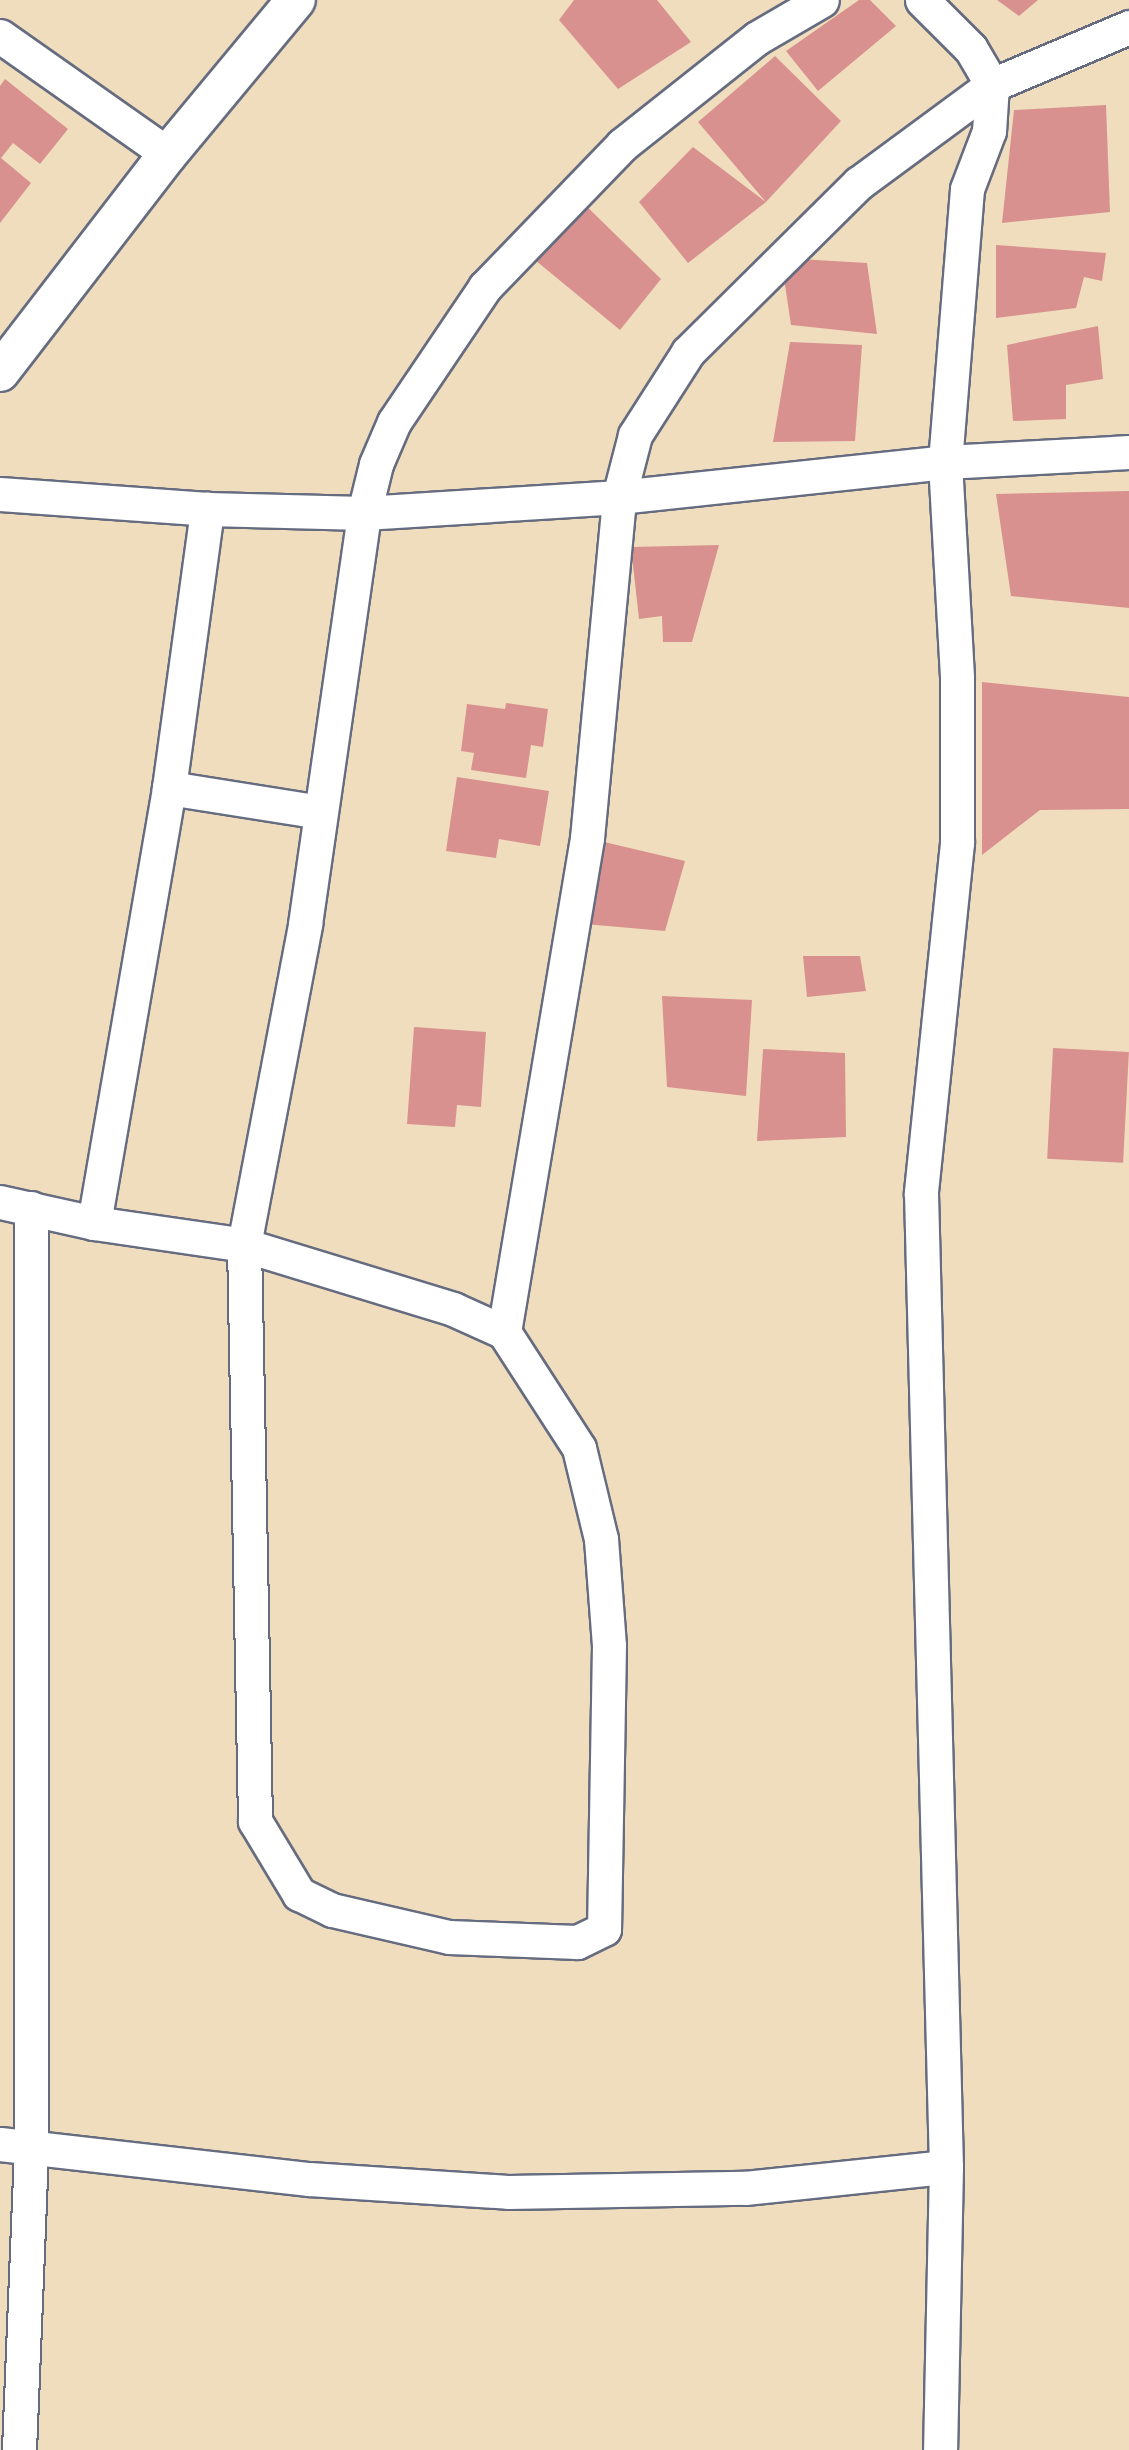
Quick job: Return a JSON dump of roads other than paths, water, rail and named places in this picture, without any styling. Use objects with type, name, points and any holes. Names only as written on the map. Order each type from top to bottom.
[{"type":"street","points":[[19,2450],[15,1205],[94,1223],[244,1245],[453,1309],[503,1332],[579,1448],[601,1539],[608,1645],[607,1912],[604,1929],[577,1942],[449,1937],[332,1910],[299,1894],[255,1821],[244,1245],[305,924],[364,513],[376,464],[394,422],[485,287],[622,145],[757,38],[821,0]]},
{"type":"street","points":[[922,0],[971,49],[992,85],[989,131],[967,189],[945,462],[957,678],[957,843],[921,1193],[946,2167],[940,2450]]},
{"type":"street","points":[[0,372],[168,154],[291,1]]},
{"type":"street","points":[[503,1332],[587,838],[618,497],[635,435],[688,352],[859,183],[992,85],[1129,27]]},
{"type":"street","points":[[0,36],[168,154]]},
{"type":"street","points":[[0,494],[207,509],[364,513],[618,497],[945,462],[1129,452]]},
{"type":"street","points":[[94,1223],[169,788],[207,509]]},
{"type":"street","points":[[169,788],[320,812]]},
{"type":"street","points":[[16,2145],[309,2179],[508,2193],[745,2188],[946,2167]]},
{"type":"street","points":[[0,2449],[8,2450]]}]
